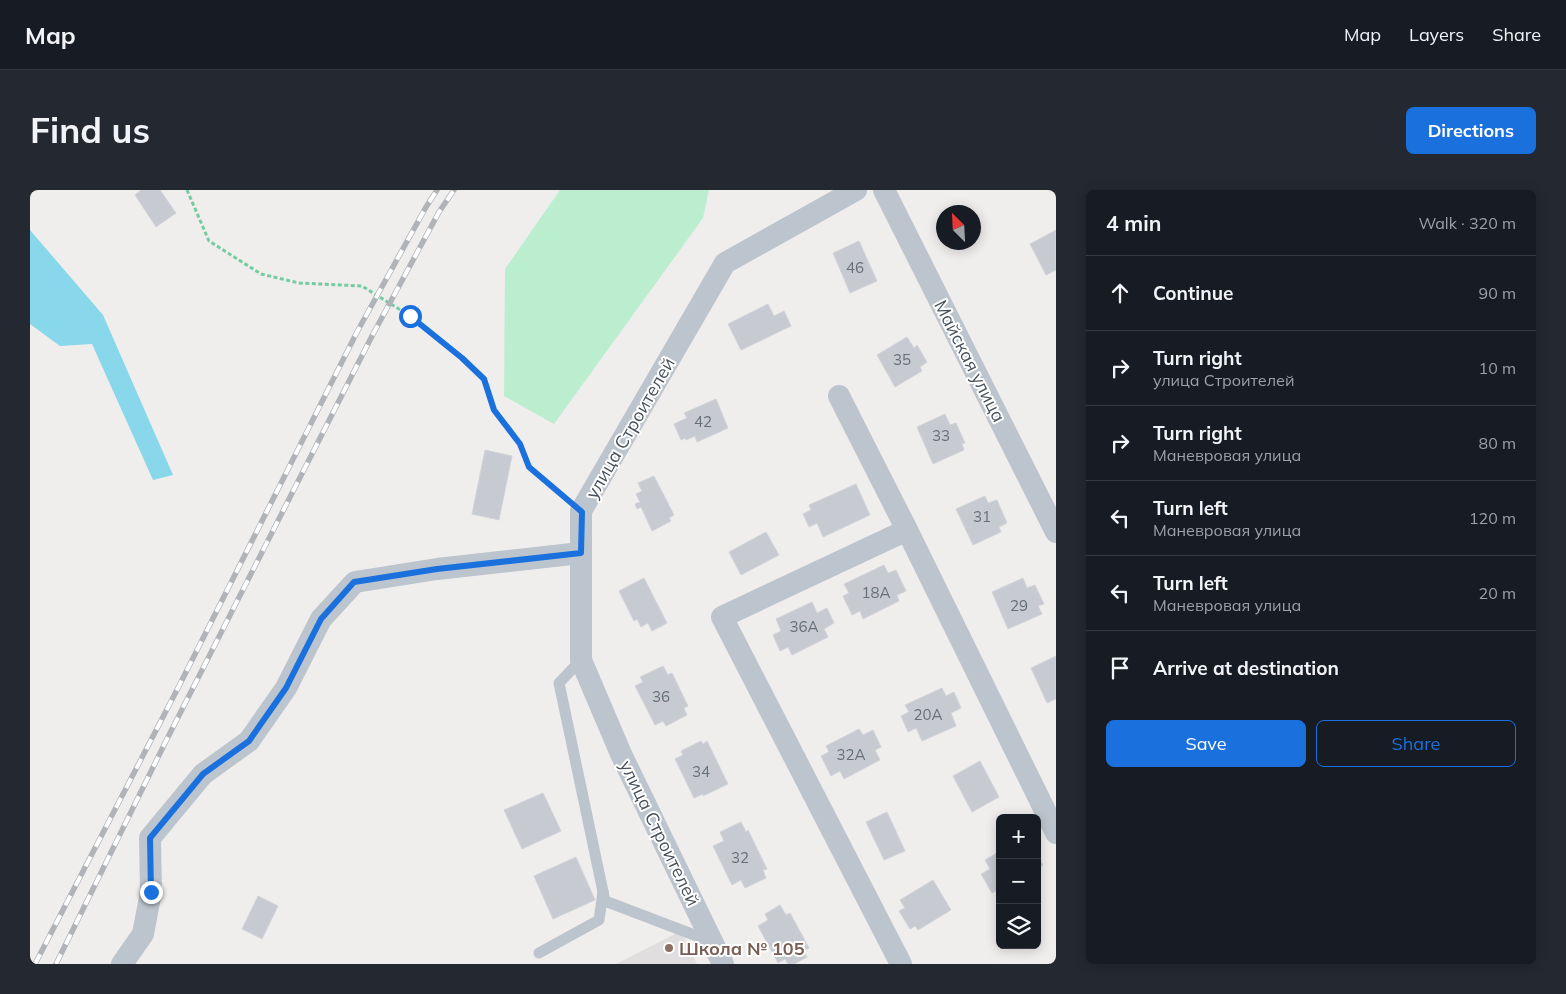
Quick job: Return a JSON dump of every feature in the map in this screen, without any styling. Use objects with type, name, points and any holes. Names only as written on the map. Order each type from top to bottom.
[{"type":"street","name":"улица Строителей","points":[[723,964],[622,754],[581,660],[582,512],[725,263],[856,190]]},
{"type":"street","name":"Майская улица","points":[[884,190],[1056,532]]},
{"type":"street","points":[[839,396],[1056,833]]},
{"type":"street","points":[[901,964],[722,617],[907,530]]},
{"type":"street","points":[[122,964],[143,934],[151,892],[150,838],[203,774],[249,741],[286,688],[321,619],[354,582],[437,569],[581,553]]},
{"type":"lane","points":[[581,660],[559,684],[606,901],[712,942]]},
{"type":"lane","points":[[539,953],[599,920],[603,891]]},
{"type":"path","points":[[187,190],[209,241],[261,274],[298,283],[362,286],[410,316],[462,358],[484,379],[494,410],[520,444],[529,467],[582,512]]},
{"type":"shaded area","name":"Школа № 105","points":[[681,931],[697,964],[616,964]]},
{"type":"green space","points":[[560,190],[709,190],[703,218],[554,424],[504,396],[505,269]]},
{"type":"water","points":[[30,230],[103,315],[173,475],[153,480],[92,344],[60,346],[30,324]]},
{"type":"building","points":[[141,190],[160,190],[176,213],[156,227],[135,195]]},
{"type":"building","points":[[1056,230],[1056,270],[1046,275],[1030,244]]},
{"type":"building","points":[[859,241],[877,281],[850,293],[833,253]]},
{"type":"building","points":[[768,304],[774,316],[784,311],[791,326],[741,350],[728,324]]},
{"type":"building","points":[[907,337],[914,348],[917,345],[927,362],[920,367],[922,371],[895,387],[877,355]]},
{"type":"building","points":[[716,399],[728,428],[697,442],[695,436],[681,440],[674,424],[687,418],[684,413]]},
{"type":"building","points":[[945,414],[950,425],[956,423],[965,443],[962,444],[964,450],[933,464],[917,427]]},
{"type":"building","points":[[485,450],[512,456],[499,520],[472,514]]},
{"type":"building","points":[[654,476],[674,515],[669,518],[671,521],[652,531],[641,507],[637,509],[635,504],[640,502],[636,494],[642,491],[638,483]]},
{"type":"building","points":[[856,484],[870,515],[823,537],[817,523],[809,527],[803,514],[811,510],[809,505]]},
{"type":"building","points":[[985,496],[988,503],[997,500],[1007,523],[999,527],[1001,532],[973,545],[956,509]]},
{"type":"building","points":[[766,532],[779,555],[741,575],[729,552]]},
{"type":"building","points":[[884,565],[888,573],[896,570],[906,591],[897,595],[899,601],[863,619],[860,611],[852,615],[843,596],[849,593],[844,584]]},
{"type":"building","points":[[644,578],[667,623],[652,631],[648,623],[641,627],[637,619],[634,621],[619,591]]},
{"type":"building","points":[[1023,578],[1027,588],[1035,585],[1044,604],[1038,606],[1042,614],[1008,629],[992,592]]},
{"type":"building","points":[[812,602],[817,613],[827,608],[834,623],[824,629],[828,637],[792,655],[788,647],[780,651],[773,635],[781,631],[776,619]]},
{"type":"building","points":[[1056,656],[1056,699],[1047,703],[1031,668]]},
{"type":"building","points":[[663,666],[668,675],[672,673],[688,706],[684,708],[687,715],[666,726],[663,721],[655,725],[635,686],[643,682],[640,677]]},
{"type":"building","points":[[942,688],[946,696],[954,692],[961,708],[951,713],[956,726],[922,741],[916,728],[908,732],[901,716],[909,712],[905,705]]},
{"type":"building","points":[[859,729],[863,735],[873,730],[881,747],[875,750],[880,760],[844,779],[840,771],[831,776],[821,756],[829,752],[826,746]]},
{"type":"building","points":[[701,741],[703,744],[707,741],[728,784],[703,796],[703,794],[694,798],[675,759],[683,755],[681,751]]},
{"type":"building","points":[[980,761],[999,797],[972,812],[953,776]]},
{"type":"building","points":[[543,793],[561,831],[522,849],[504,810]]},
{"type":"building","points":[[887,812],[905,851],[884,860],[866,822]]},
{"type":"building","points":[[741,822],[746,832],[748,830],[767,869],[763,870],[766,878],[745,888],[741,880],[732,885],[713,846],[724,841],[720,832]]},
{"type":"building","points":[[996,853],[996,891],[992,893],[981,874],[990,869],[985,860]]},
{"type":"building","points":[[576,857],[595,900],[553,919],[534,876]]},
{"type":"building","points":[[933,880],[951,910],[918,930],[915,926],[910,929],[899,911],[905,908],[900,900]]},
{"type":"building","points":[[258,896],[278,906],[262,939],[242,929]]},
{"type":"building","points":[[780,905],[786,915],[790,913],[809,948],[804,951],[807,957],[794,964],[788,964],[785,959],[778,963],[758,926],[768,920],[765,914]]},
{"type":"railway","points":[[35,964],[179,686],[357,332],[437,190]]},
{"type":"railway","points":[[56,964],[167,739],[372,336],[439,212],[454,190]]},
{"type":"place","name":"Школа № 105","points":[[669,948]]},
{"type":"route","points":[[151,892],[150,838],[203,774],[249,741],[286,688],[321,619],[354,582],[437,569],[581,553],[582,512],[529,467],[520,444],[494,410],[484,379],[462,358],[410,316]]}]
